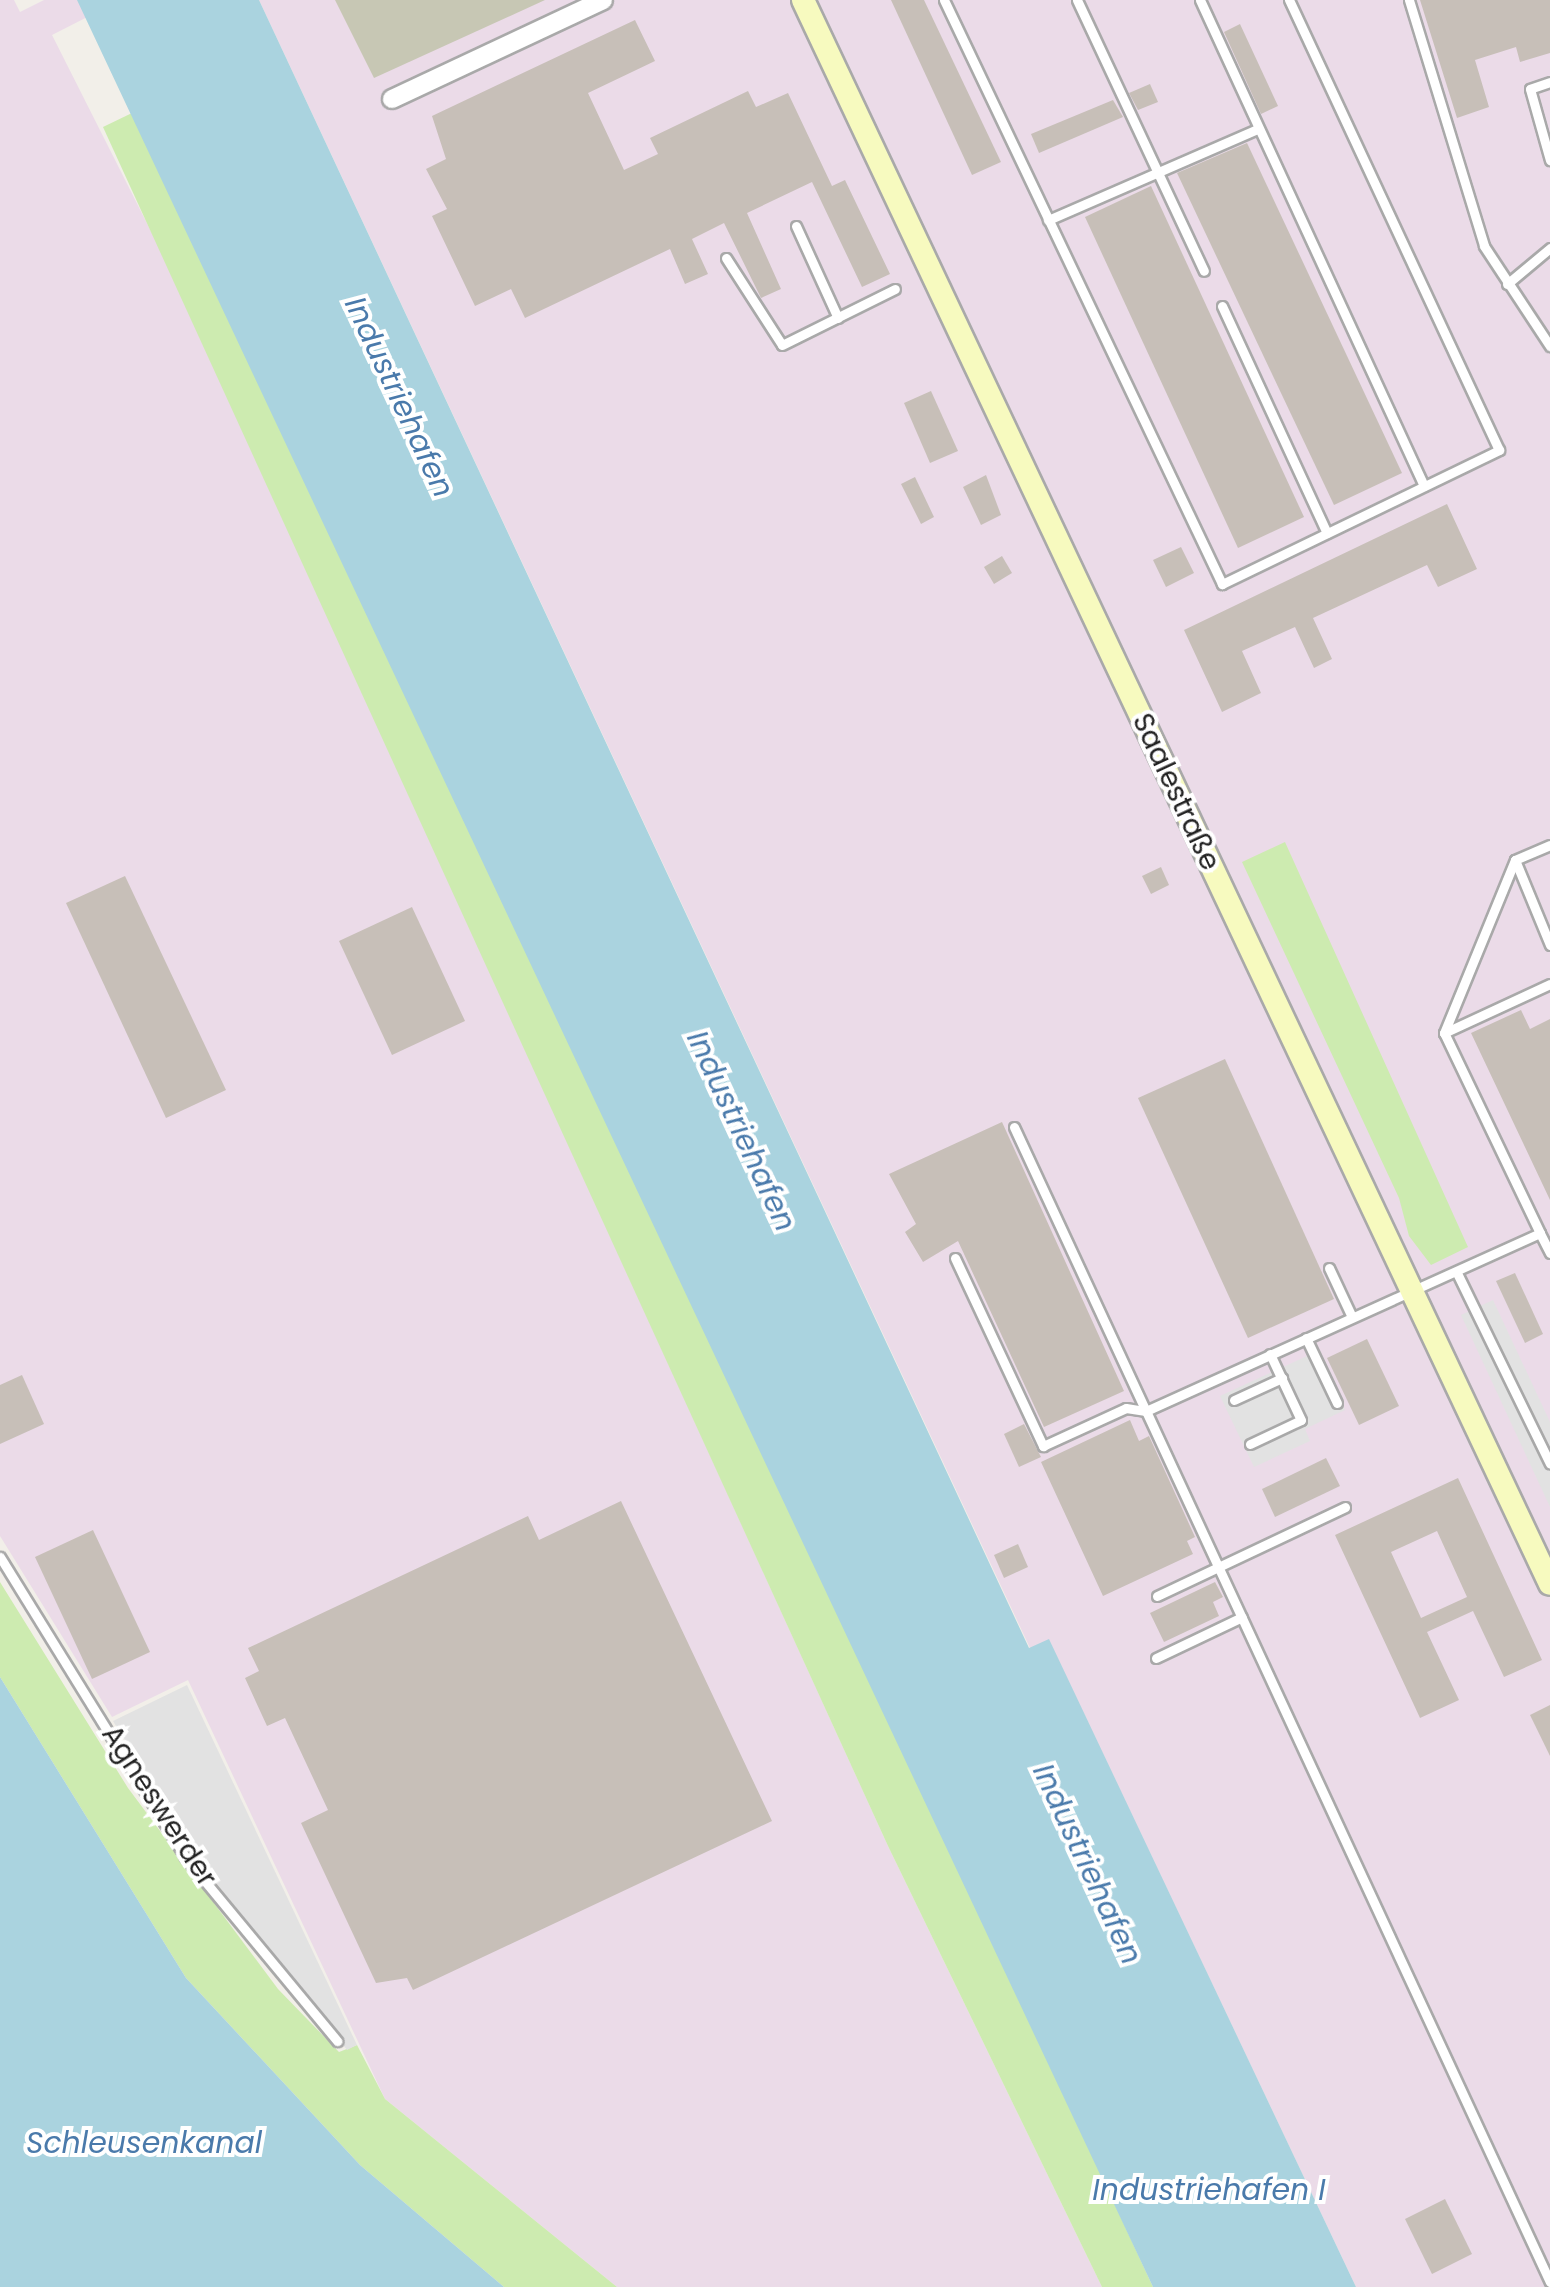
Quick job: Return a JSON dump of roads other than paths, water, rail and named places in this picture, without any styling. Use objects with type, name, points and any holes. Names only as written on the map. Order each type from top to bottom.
[{"type":"main road","name":"Saalestraße","points":[[804,0],[1550,1584]]},
{"type":"street","points":[[392,100],[603,0]]},
{"type":"lane","points":[[944,0],[1222,584],[1499,450],[1289,0]]},
{"type":"lane","points":[[1077,0],[1204,270]]},
{"type":"lane","points":[[1200,0],[1255,130],[1424,486]]},
{"type":"lane","points":[[1409,0],[1484,246],[1550,346]]},
{"type":"lane","points":[[1550,82],[1530,89],[1550,160]]},
{"type":"lane","points":[[1048,220],[1255,130]]},
{"type":"lane","points":[[796,226],[838,318]]},
{"type":"lane","points":[[1508,284],[1550,248]]},
{"type":"lane","points":[[726,258],[782,346],[895,289]]},
{"type":"lane","points":[[1222,306],[1327,533]]},
{"type":"lane","points":[[1550,845],[1515,860],[1444,1032],[1550,1253]]},
{"type":"lane","points":[[1515,860],[1550,945]]},
{"type":"lane","points":[[1444,1032],[1550,984]]},
{"type":"lane","points":[[1014,1128],[1550,2282]]},
{"type":"lane","points":[[955,1258],[1042,1446],[1126,1408],[1146,1411],[1352,1317],[1414,1294],[1540,1232]]},
{"type":"lane","points":[[1329,1268],[1352,1317]]},
{"type":"lane","points":[[1457,1273],[1550,1464]]},
{"type":"lane","points":[[1306,1338],[1337,1403]]},
{"type":"lane","points":[[1250,1444],[1300,1420],[1270,1354]]},
{"type":"lane","points":[[1234,1400],[1282,1378]]},
{"type":"lane","points":[[1157,1596],[1345,1506]]},
{"type":"lane","name":"Agneswerder","points":[[0,1558],[186,1858],[337,2041]]},
{"type":"lane","points":[[1156,1658],[1242,1617]]},
{"type":"water","name":"Industriehafen I","points":[[77,0],[259,0],[1029,1648],[1049,1639],[1356,2287],[1153,2287]]},
{"type":"water","name":"Schleusenkanal","points":[[0,1677],[186,1978],[360,2165],[504,2287],[0,2287]]},
{"type":"water label","name":"Industriehafen","points":[[399,397]]},
{"type":"water label","name":"Industriehafen","points":[[741,1131]]},
{"type":"water label","name":"Industriehafen","points":[[1087,1864]]}]
